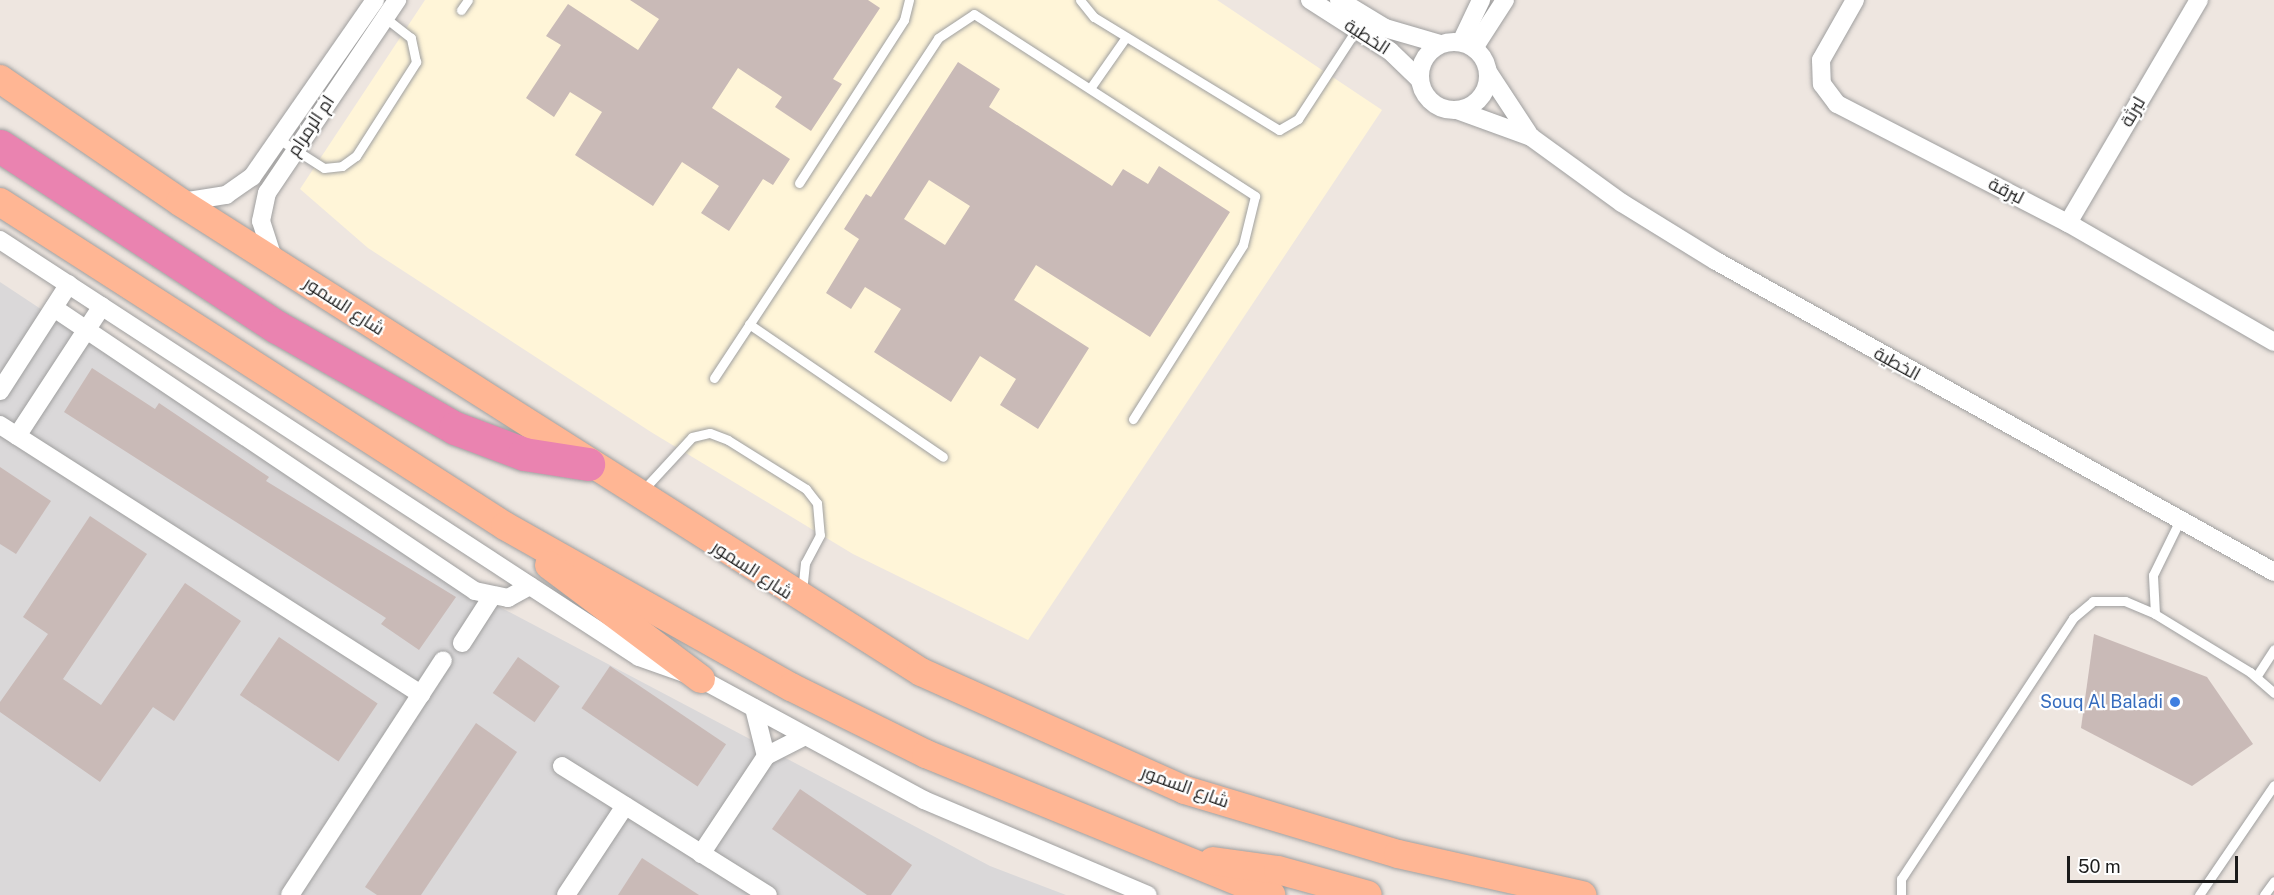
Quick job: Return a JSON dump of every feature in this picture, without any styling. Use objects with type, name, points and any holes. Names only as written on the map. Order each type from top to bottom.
[{"type":"highway","points":[[0,146],[276,327],[455,428],[524,454],[588,464]]},
{"type":"main road","name":"شارع السمور","points":[[0,79],[180,202],[806,604],[921,672],[1017,720],[1185,790],[1398,854],[1582,895]]},
{"type":"main road","points":[[0,202],[505,526],[791,687],[926,754],[1160,854],[1271,895]]},
{"type":"main road","points":[[505,526],[575,588],[701,679]]},
{"type":"main road","points":[[1160,854],[1278,870],[1368,895]]},
{"type":"street","name":"الخطية","points":[[1310,0],[1390,51],[1419,79]]},
{"type":"street","name":"الخطية","points":[[1339,0],[1398,34],[1440,44]]},
{"type":"street","points":[[1468,45],[1481,0]]},
{"type":"street","points":[[1468,45],[1505,0]]},
{"type":"street","name":"لبرقة","points":[[1855,0],[1821,60],[1828,95],[2068,223],[2274,342]]},
{"type":"street","name":"لبرثة","points":[[2068,223],[2199,0]]},
{"type":"street","name":"ام الرمرام","points":[[275,262],[263,236],[263,207],[288,145],[384,5]]},
{"type":"street","points":[[1440,44],[1468,45],[1488,72],[1484,93],[1457,110],[1428,99],[1419,79],[1424,58],[1440,44]]},
{"type":"street","name":"الخطية","points":[[1488,72],[1531,137]]},
{"type":"street","name":"الخطية","points":[[1457,110],[1531,137],[1668,233],[2179,522],[2274,572]]},
{"type":"street","name":"ام الرمرام","points":[[180,202],[211,200],[240,188],[288,145]]},
{"type":"street","points":[[0,240],[659,668],[701,679],[924,800],[1148,895]]},
{"type":"street","points":[[0,391],[69,284]]},
{"type":"street","points":[[17,436],[102,306]]},
{"type":"street","points":[[54,308],[491,598],[508,598],[530,586]]},
{"type":"street","points":[[0,425],[420,694]]},
{"type":"street","points":[[462,643],[491,598]]},
{"type":"street","points":[[290,895],[443,660]]},
{"type":"street","points":[[754,708],[766,756]]},
{"type":"street","points":[[701,854],[766,756],[805,736]]},
{"type":"street","points":[[562,766],[768,895]]},
{"type":"street","points":[[566,895],[625,806]]},
{"type":"lane","points":[[461,10],[468,0]]},
{"type":"lane","points":[[800,183],[904,20],[909,0]]},
{"type":"lane","points":[[1080,0],[1087,12],[1279,130],[1298,119],[1356,30]]},
{"type":"lane","points":[[288,145],[324,168],[342,166],[356,156],[416,62],[411,38],[384,5]]},
{"type":"lane","points":[[714,378],[938,38],[974,14],[1091,87],[1255,196],[1243,245],[1133,419]]},
{"type":"lane","points":[[1091,87],[1126,37]]},
{"type":"lane","points":[[749,324],[943,457]]},
{"type":"lane","points":[[635,494],[656,482],[684,443],[700,434],[728,440],[798,484],[817,503],[821,524],[803,573],[806,604]]},
{"type":"lane","points":[[2155,614],[2154,575],[2179,522]]},
{"type":"lane","points":[[1901,895],[1901,879],[2073,618],[2093,601],[2125,601],[2155,614],[2256,677],[2274,693]]},
{"type":"lane","points":[[2256,677],[2274,649]]},
{"type":"lane","points":[[2199,895],[2274,785]]},
{"type":"lane","points":[[2264,895],[2274,881]]},
{"type":"shaded area","points":[[425,0],[1217,0],[1382,110],[1028,640],[853,554],[651,432],[368,248],[300,189]]},
{"type":"shaded area","points":[[0,282],[460,586],[990,866],[1066,895],[0,895]]},
{"type":"building","points":[[630,0],[868,0],[880,8],[833,79],[842,84],[811,131],[775,107],[782,97],[738,68],[712,108],[790,159],[773,185],[763,179],[729,231],[701,213],[719,186],[682,162],[653,206],[575,155],[602,112],[570,92],[554,117],[526,98],[561,45],[546,36],[568,4],[638,50],[659,19]]},
{"type":"building","points":[[958,62],[1000,89],[989,107],[1112,186],[1123,169],[1148,184],[1159,166],[1230,212],[1150,337],[1036,265],[1014,300],[1089,348],[1038,429],[1000,405],[1016,379],[980,356],[951,402],[874,352],[901,309],[865,287],[851,309],[826,293],[859,239],[844,229],[866,194],[871,197]],"holes":[[[929,180],[970,206],[945,245],[904,219]]]},
{"type":"building","points":[[92,368],[155,409],[159,403],[269,477],[266,481],[456,597],[419,650],[381,624],[386,618],[64,412]]},
{"type":"building","points":[[0,467],[51,501],[16,554],[0,544]]},
{"type":"building","points":[[90,516],[147,554],[63,679],[101,705],[185,583],[241,621],[174,721],[153,707],[100,782],[0,712],[0,702],[48,634],[23,617]]},
{"type":"building","points":[[2094,634],[2207,677],[2253,744],[2192,786],[2081,728]]},
{"type":"building","points":[[279,637],[378,704],[339,762],[240,695]]},
{"type":"building","points":[[518,657],[560,686],[535,722],[493,693]]},
{"type":"building","points":[[610,666],[726,744],[698,787],[581,708]]},
{"type":"building","points":[[476,723],[517,752],[421,895],[377,895],[365,887]]},
{"type":"building","points":[[800,789],[912,865],[891,895],[867,895],[772,829]]},
{"type":"building","points":[[642,858],[699,895],[618,895]]},
{"type":"place","name":"Souq Al Baladi","points":[[2175,702]]}]
